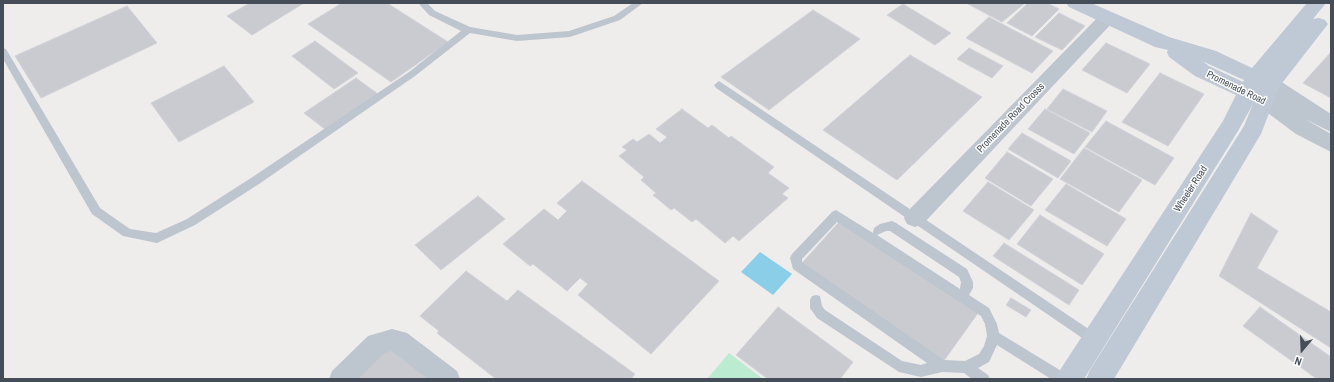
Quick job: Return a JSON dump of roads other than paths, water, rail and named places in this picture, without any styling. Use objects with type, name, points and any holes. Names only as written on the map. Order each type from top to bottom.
[{"type":"main road","name":"Promenade Road","points":[[1074,3],[1162,42],[1202,71],[1259,88]]},
{"type":"main road","name":"Wheeler Road","points":[[1069,379],[1231,125],[1259,88],[1317,3]]},
{"type":"main road","name":"Wheeler Road","points":[[1099,379],[1254,128],[1259,88],[1331,10]]},
{"type":"street","name":"Promenade Road Crosss","points":[[915,218],[1107,18]]},
{"type":"street","name":"Promenade Road","points":[[1259,88],[1308,111],[1331,124]]},
{"type":"street","name":"Promenade Road","points":[[1259,88],[1303,128],[1331,144]]},
{"type":"street","points":[[340,379],[377,344],[392,340],[398,341],[448,379]]},
{"type":"lane","points":[[422,3],[432,13],[468,30],[517,38],[570,34],[617,18],[639,3]]},
{"type":"lane","points":[[3,50],[96,211],[127,233],[157,238],[190,222],[255,180],[412,74],[468,30]]},
{"type":"lane","points":[[718,85],[1095,340]]},
{"type":"lane","points":[[816,300],[816,308],[821,314],[898,366],[921,371],[942,366],[966,367],[984,358],[990,348],[993,336],[991,324],[985,312],[836,215],[795,260],[797,265],[942,366]]},
{"type":"lane","points":[[878,231],[884,227],[892,226],[963,273],[967,282],[967,288],[962,297]]},
{"type":"lane","points":[[993,336],[1062,379]]},
{"type":"lane","points":[[966,367],[983,379]]},
{"type":"water","points":[[760,252],[792,274],[773,295],[741,272]]}]
